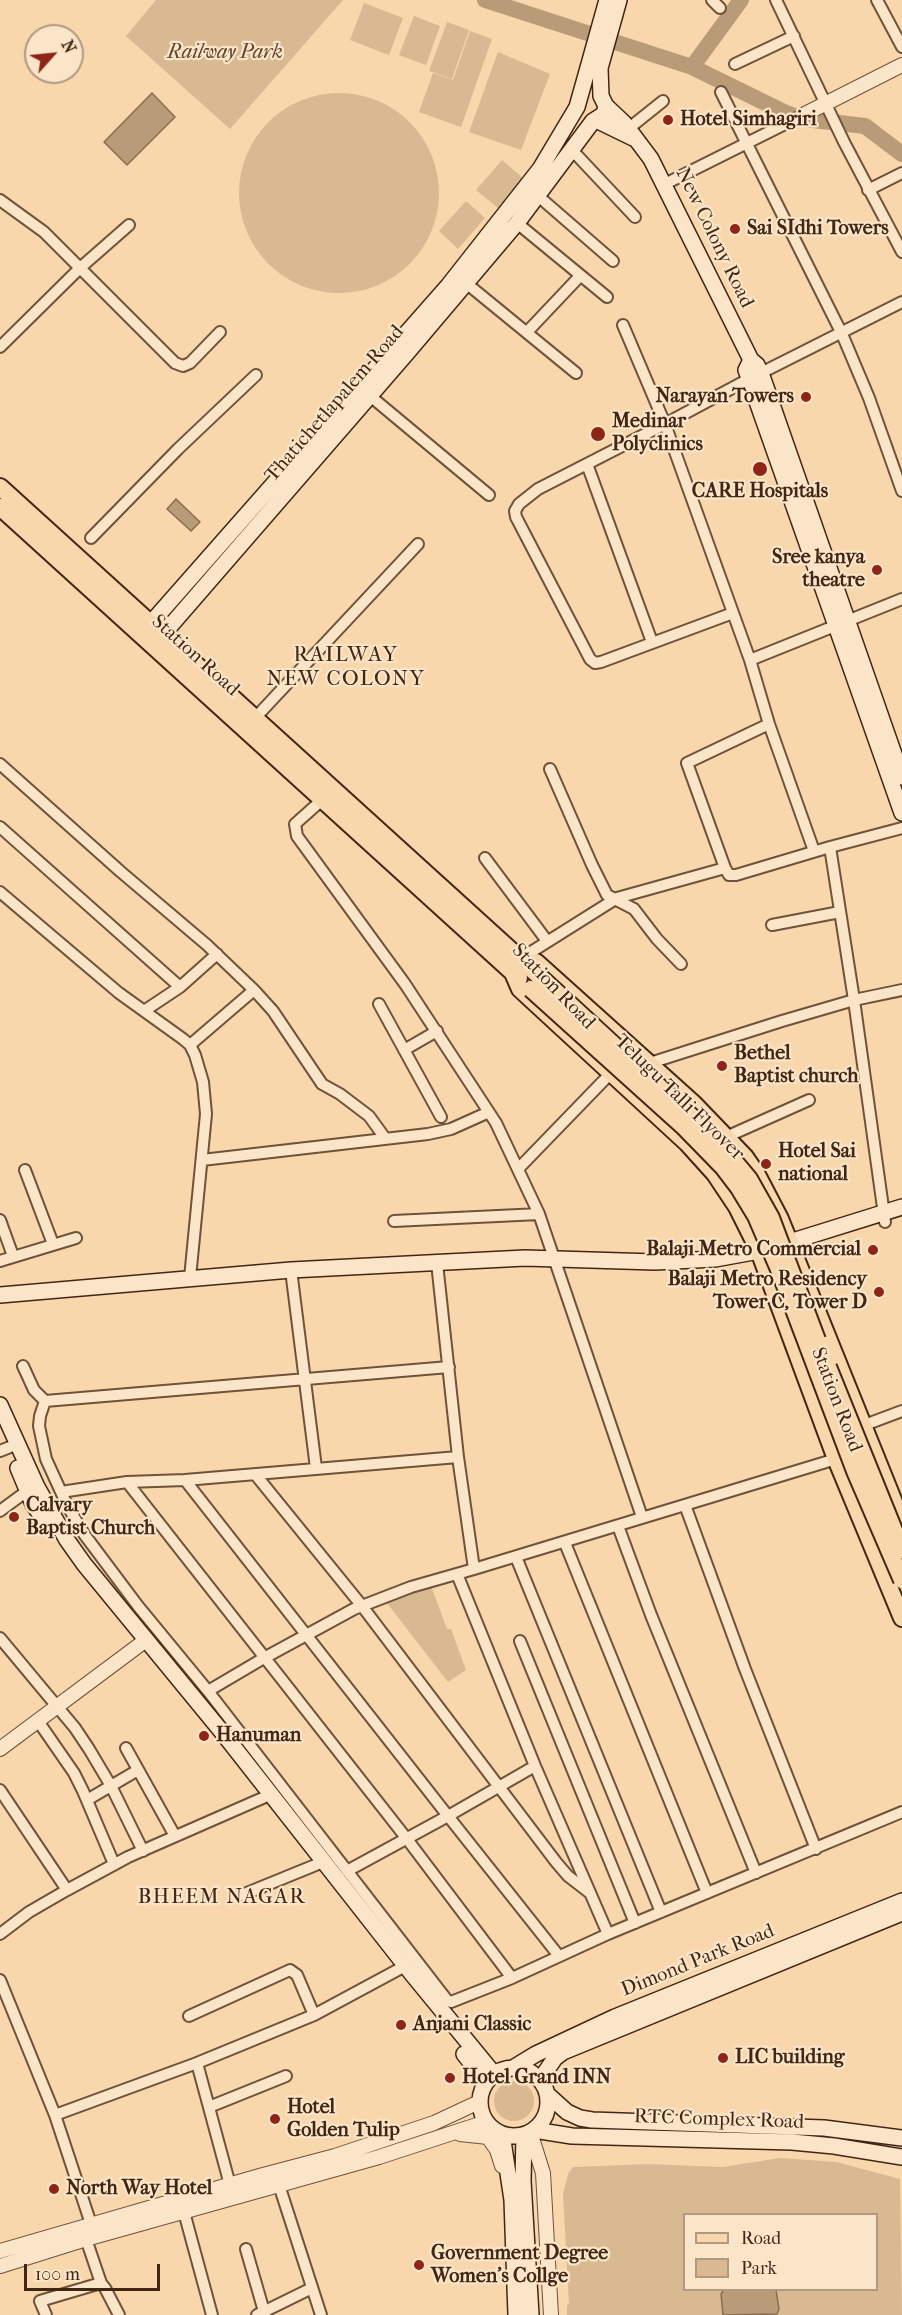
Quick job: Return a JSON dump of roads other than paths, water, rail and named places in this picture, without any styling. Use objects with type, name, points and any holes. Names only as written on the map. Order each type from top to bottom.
[{"type":"main road","points":[[157,629],[456,277],[540,169],[578,102],[595,65],[612,4]]},
{"type":"main road","points":[[595,65],[604,101],[604,114],[595,120]]},
{"type":"main road","points":[[578,102],[588,92],[597,93],[604,101]]},
{"type":"main road","name":"New Colony Road","points":[[604,101],[651,159],[751,360],[757,365],[755,376],[842,622],[902,777]]},
{"type":"main road","points":[[578,102],[582,117],[631,133]]},
{"type":"main road","name":"Thatichetlapalem Road","points":[[147,641],[369,395],[466,283],[517,223],[595,120]]},
{"type":"main road","name":"Station Road","points":[[0,487],[256,717],[516,966],[520,989],[687,1143],[715,1174],[737,1207],[759,1251],[836,1459],[902,1618]]},
{"type":"main road","name":"Station Road","points":[[0,507],[322,800],[516,966]]},
{"type":"main road","name":"New Colony Road","points":[[842,622],[902,813]]},
{"type":"main road","points":[[516,966],[535,961],[650,1064],[726,1137],[756,1173],[790,1245],[902,1522]]},
{"type":"main road","name":"Telugu Talli Flyover","points":[[516,966],[693,1118],[723,1148],[749,1179],[779,1237],[866,1466],[902,1550]]},
{"type":"main road","name":"Telugu Talli Flyover","points":[[535,982],[683,1126],[723,1167],[739,1188],[756,1216],[778,1268],[851,1460],[902,1580]]},
{"type":"main road","points":[[885,1217],[902,1207]]},
{"type":"main road","points":[[790,1245],[796,1240],[885,1217],[902,1216]]},
{"type":"main road","points":[[0,1295],[11,1296],[21,1292],[58,1291],[291,1270],[525,1258],[655,1262],[715,1259],[759,1251]]},
{"type":"main road","points":[[0,1286],[11,1286],[21,1292]]},
{"type":"main road","points":[[0,1405],[37,1487],[67,1540],[143,1643],[490,2078]]},
{"type":"main road","points":[[0,1424],[5,1449],[27,1491],[43,1519],[70,1557],[222,1732],[402,1968]]},
{"type":"main road","name":"Dimond Park Road","points":[[513,2068],[536,2054],[615,2017],[902,1901]]},
{"type":"main road","name":"Dimond Park Road","points":[[540,2080],[555,2058],[563,2052],[902,1913]]},
{"type":"main road","points":[[530,2132],[512,2136],[502,2134],[486,2122],[480,2102],[490,2078],[513,2068],[523,2069],[540,2080],[548,2094],[546,2114],[530,2132],[523,2181],[531,2315]]},
{"type":"main road","name":"RTC Complex Road","points":[[548,2094],[567,2112],[592,2120],[825,2127],[902,2138]]},
{"type":"main road","name":"RTC Complex Road","points":[[530,2132],[572,2136],[803,2143],[902,2157]]},
{"type":"main road","points":[[502,2134],[512,2200],[516,2315]]},
{"type":"street","points":[[776,0],[837,128],[902,252]]},
{"type":"street","points":[[877,0],[902,47]]},
{"type":"street","points":[[735,64],[794,36]]},
{"type":"street","points":[[665,184],[803,115],[829,108],[902,65]]},
{"type":"street","points":[[721,92],[842,334],[877,418],[902,491]]},
{"type":"street","points":[[631,133],[663,101]]},
{"type":"street","points":[[572,150],[635,217]]},
{"type":"street","points":[[869,190],[902,173]]},
{"type":"street","points":[[541,189],[613,261]]},
{"type":"street","points":[[0,200],[44,232],[175,363],[183,366],[190,363],[220,332]]},
{"type":"street","points":[[517,223],[607,297]]},
{"type":"street","points":[[0,347],[80,268],[129,225]]},
{"type":"street","points":[[527,332],[580,276]]},
{"type":"street","points":[[466,283],[576,373]]},
{"type":"street","points":[[733,613],[595,663],[590,659],[516,517],[515,511],[526,498],[587,464],[902,302]]},
{"type":"street","points":[[623,325],[665,424],[750,660],[769,724],[814,851]]},
{"type":"street","points":[[92,538],[178,449],[256,375]]},
{"type":"street","points":[[369,395],[489,495]]},
{"type":"street","points":[[587,464],[652,642]]},
{"type":"street","points":[[256,717],[418,544]]},
{"type":"street","points":[[750,660],[902,599]]},
{"type":"street","points":[[769,724],[687,763],[729,875],[902,828]]},
{"type":"street","points":[[0,764],[217,954],[273,1011],[322,1084],[340,1094],[369,1116],[385,1138]]},
{"type":"street","points":[[550,769],[607,895],[617,898],[634,909],[657,939],[681,964]]},
{"type":"street","points":[[322,800],[295,824],[297,836],[364,926],[437,1031],[489,1112],[519,1168],[555,1259],[642,1517]]},
{"type":"street","points":[[0,827],[91,911],[180,987]]},
{"type":"street","points":[[830,847],[885,1217]]},
{"type":"street","points":[[485,858],[547,941]]},
{"type":"street","points":[[516,966],[547,941],[617,898],[725,868]]},
{"type":"street","points":[[0,892],[94,973],[190,1045],[200,1069],[205,1097],[202,1160],[190,1278]]},
{"type":"street","points":[[772,926],[840,912]]},
{"type":"street","points":[[144,1011],[180,987],[217,954]]},
{"type":"street","points":[[190,1045],[254,990]]},
{"type":"street","points":[[650,1064],[854,1000],[902,990]]},
{"type":"street","points":[[379,1004],[441,1117]]},
{"type":"street","points":[[404,1050],[437,1031]]},
{"type":"street","points":[[519,1168],[610,1074]]},
{"type":"street","points":[[726,1137],[809,1100]]},
{"type":"street","points":[[202,1160],[445,1131],[489,1112]]},
{"type":"street","points":[[25,1170],[53,1244]]},
{"type":"street","points":[[394,1221],[539,1214]]},
{"type":"street","points":[[0,1220],[13,1256]]},
{"type":"street","points":[[0,1261],[76,1238]]},
{"type":"street","points":[[759,1251],[790,1245]]},
{"type":"street","points":[[437,1263],[458,1457],[474,1569]]},
{"type":"street","points":[[291,1270],[316,1468]]},
{"type":"street","points":[[23,1366],[34,1390],[45,1401],[449,1367]]},
{"type":"street","points":[[45,1401],[39,1426],[46,1459],[84,1534],[447,2000],[457,2001],[608,1934],[902,1812]]},
{"type":"street","points":[[862,1426],[902,1411]]},
{"type":"street","points":[[61,1492],[127,1482],[185,1480],[458,1457]]},
{"type":"street","points":[[208,1691],[306,1634],[362,1606],[411,1587],[565,1543],[642,1517],[836,1459]]},
{"type":"street","points":[[255,1474],[362,1606],[556,1862],[574,1881],[590,1893]]},
{"type":"street","points":[[185,1480],[559,1956]]},
{"type":"street","points":[[127,1482],[512,1978]]},
{"type":"street","points":[[0,1511],[27,1491]]},
{"type":"street","points":[[685,1505],[745,1669],[816,1849]]},
{"type":"street","points":[[618,1526],[756,1873]]},
{"type":"street","points":[[565,1543],[707,1893]]},
{"type":"street","points":[[516,1557],[661,1912]]},
{"type":"street","points":[[457,1574],[535,1766],[608,1934]]},
{"type":"street","points":[[0,1638],[84,1742],[111,1786],[143,1851]]},
{"type":"street","points":[[520,1641],[635,1923]]},
{"type":"street","points":[[0,1749],[143,1643]]},
{"type":"street","points":[[38,1721],[74,1773],[114,1864]]},
{"type":"street","points":[[126,1748],[175,1836]]},
{"type":"street","points":[[347,1871],[535,1766]]},
{"type":"street","points":[[87,1800],[138,1770]]},
{"type":"street","points":[[0,1790],[67,1890]]},
{"type":"street","points":[[0,1934],[29,1912],[114,1864],[265,1797]]},
{"type":"street","points":[[242,1895],[318,1864]]},
{"type":"street","points":[[55,2115],[197,2063],[314,2015],[402,1968]]},
{"type":"street","points":[[189,2016],[290,1970],[297,1975],[314,2015]]},
{"type":"street","points":[[0,1980],[5,2005],[55,2115],[91,2224]]},
{"type":"street","points":[[197,2063],[230,2184]]},
{"type":"street","points":[[208,2107],[286,2076]]},
{"type":"street","points":[[0,2251],[380,2142],[434,2123],[480,2102]]},
{"type":"street","points":[[0,2266],[486,2122]]},
{"type":"street","points":[[530,2132],[543,2173],[551,2315]]},
{"type":"street","points":[[452,2133],[488,2137],[497,2150],[512,2200]]},
{"type":"street","points":[[279,2185],[321,2315]]},
{"type":"street","points":[[184,2212],[212,2315]]},
{"type":"street","points":[[86,2239],[101,2283],[119,2315]]},
{"type":"street","points":[[246,2248],[262,2314],[312,2288]]},
{"type":"street","points":[[46,2315],[40,2301],[101,2283]]},
{"type":"waterway","points":[[485,0],[692,67],[786,113],[804,119],[865,126],[902,154]]},
{"type":"waterway","points":[[692,67],[741,0]]},
{"type":"place","name":"Hotel Simhagiri","points":[[668,120]]},
{"type":"place","name":"Sai SIdhi Towers","points":[[735,229]]},
{"type":"place","name":"Narayan Towers","points":[[806,397]]},
{"type":"place","name":"Medinar Polyclinics","points":[[598,434]]},
{"type":"place","name":"CARE Hospitals","points":[[760,469]]},
{"type":"place","name":"Sree kanya theatre","points":[[877,570]]},
{"type":"place","name":"Bethel Baptist church","points":[[722,1066]]},
{"type":"place","name":"Hotel Sai national","points":[[766,1164]]},
{"type":"place","name":"Balaji Metro Commercial","points":[[873,1250]]},
{"type":"place","name":"Balaji Metro Residency Tower C, Tower D","points":[[879,1292]]},
{"type":"place","name":"Calvary Baptist Church","points":[[14,1517]]},
{"type":"place","name":"Hanuman","points":[[204,1736]]},
{"type":"place","name":"Anjani Classic","points":[[401,2025]]},
{"type":"place","name":"LIC building","points":[[723,2058]]},
{"type":"place","name":"Hotel Grand INN","points":[[450,2078]]},
{"type":"place","name":"Hotel Golden Tulip","points":[[275,2119]]},
{"type":"place","name":"North Way Hotel","points":[[54,2189]]},
{"type":"place","name":"Government Degree Women's Collge","points":[[419,2265]]},
{"type":"district","name":"RAILWAY NEW COLONY","points":[[346,668]]},
{"type":"district","name":"BHEEM NAGAR","points":[[222,1898]]},
{"type":"park label","name":"Railway Park","points":[[225,53]]}]
